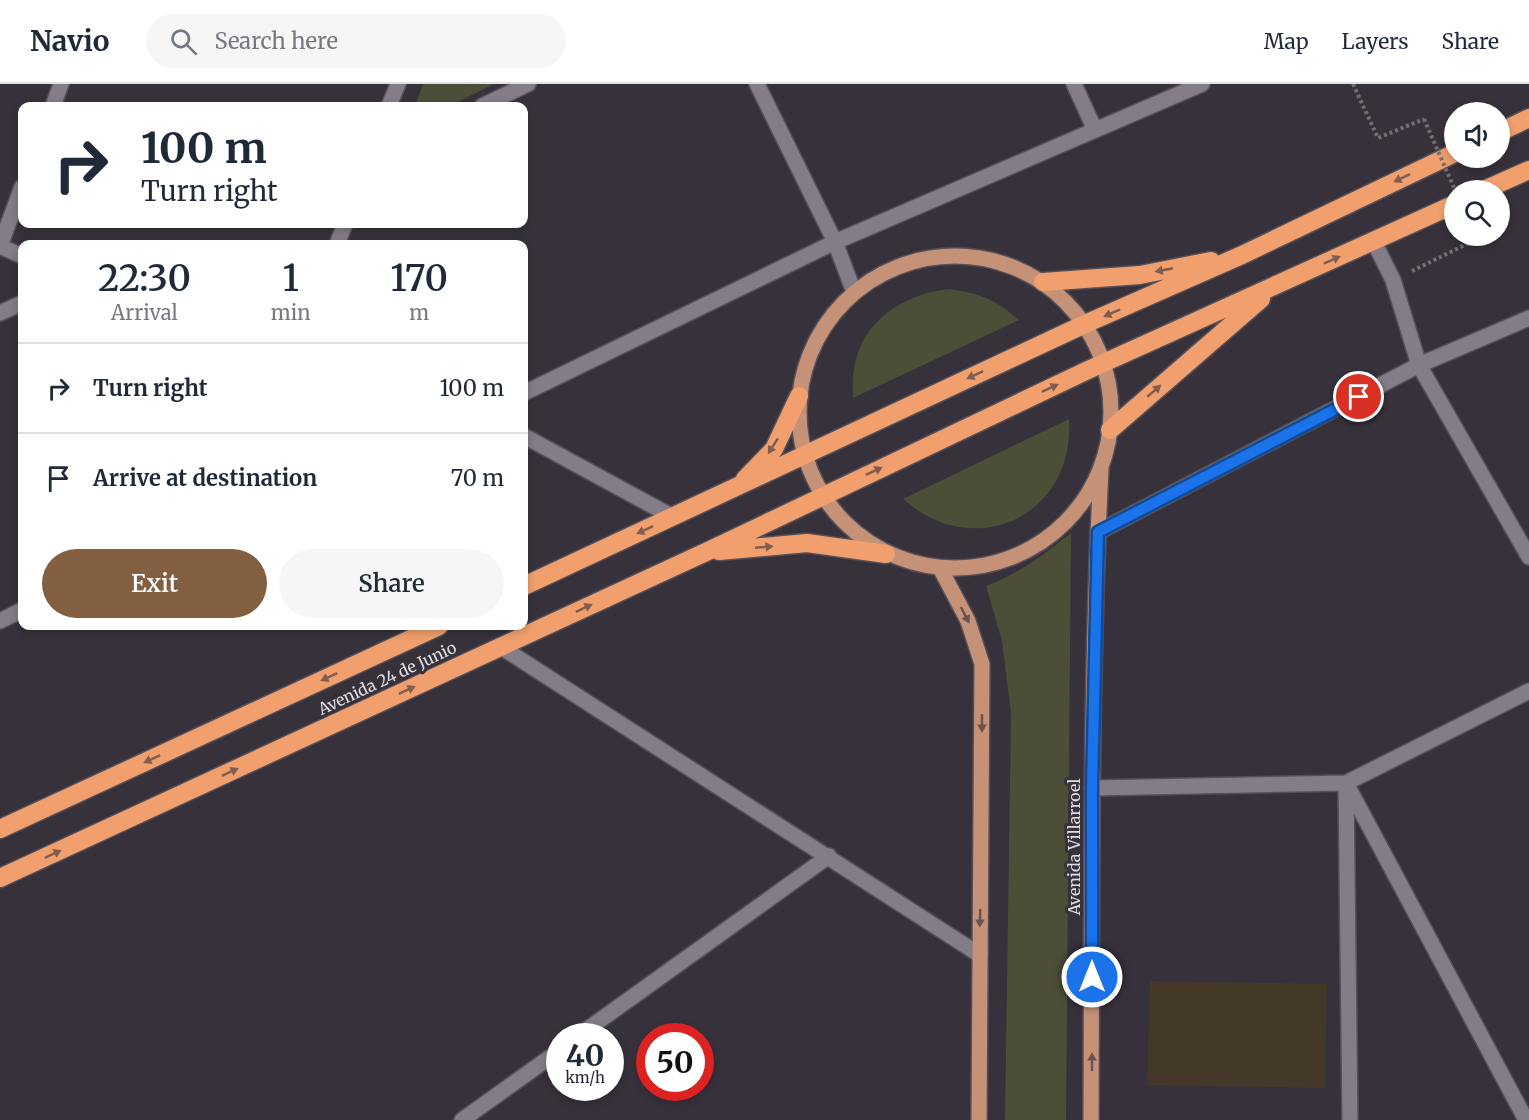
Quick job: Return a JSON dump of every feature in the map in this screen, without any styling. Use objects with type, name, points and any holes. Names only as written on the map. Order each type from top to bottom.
[{"type":"highway","points":[[1510,127],[1529,118]]},
{"type":"highway","points":[[528,584],[1085,324],[1242,255],[1444,158]]},
{"type":"highway","points":[[1506,180],[1529,170]]},
{"type":"highway","name":"Avenida 24 de Junio","points":[[0,878],[706,552],[1103,363],[1444,209]]},
{"type":"highway","points":[[1043,282],[1140,274],[1242,255]]},
{"type":"highway","points":[[1110,429],[1279,284]]},
{"type":"highway","points":[[736,488],[774,448],[799,396]]},
{"type":"highway","points":[[706,552],[807,543],[886,554]]},
{"type":"highway","name":"Avenida 24 de Junio","points":[[0,829],[430,630]]},
{"type":"main road","points":[[961,256],[1004,263],[1043,282],[1068,303],[1085,324],[1103,363],[1110,392],[1110,429],[1101,466],[1077,510],[1042,542],[999,562],[970,568],[940,568],[912,563],[886,554],[855,533],[821,496],[804,455],[799,430],[799,396],[812,348],[830,318],[854,292],[884,273],[917,260],[961,256]]},
{"type":"main road","name":"Avenida Villarroel","points":[[1091,1120],[1092,788],[1101,466]]},
{"type":"main road","points":[[940,568],[968,621],[982,664],[979,1120]]},
{"type":"street","points":[[54,102],[61,84]]},
{"type":"street","points":[[391,102],[398,84]]},
{"type":"street","points":[[490,102],[528,84]]},
{"type":"street","points":[[757,84],[835,242],[854,292]]},
{"type":"street","points":[[1074,84],[1095,130]]},
{"type":"street","points":[[528,391],[835,242],[1202,84]]},
{"type":"street","points":[[18,199],[0,246],[18,254]]},
{"type":"street","points":[[1374,242],[1393,280],[1419,365],[1529,557]]},
{"type":"street","points":[[0,313],[18,305]]},
{"type":"street","points":[[1098,532],[1419,365],[1529,318]]},
{"type":"street","points":[[528,438],[673,517]]},
{"type":"street","points":[[0,621],[18,612]]},
{"type":"street","points":[[501,647],[980,955]]},
{"type":"street","points":[[1092,788],[1346,783],[1529,691]]},
{"type":"street","points":[[1346,783],[1350,1120]]},
{"type":"street","points":[[1346,783],[1526,1120]]},
{"type":"street","points":[[596,1023],[829,856]]},
{"type":"street","points":[[462,1120],[546,1060]]},
{"type":"path","points":[[1353,84],[1378,138],[1424,119],[1451,180]]},
{"type":"path","points":[[1393,280],[1460,246]]},
{"type":"shaded area","points":[[1150,981],[1327,984],[1325,1088],[1147,1085]]},
{"type":"green space","points":[[423,84],[494,84],[458,102],[416,102]]},
{"type":"green space","points":[[950,289],[987,298],[1019,320],[853,398],[853,373],[858,353],[865,337],[875,324],[901,303],[917,296]]},
{"type":"green space","points":[[1069,419],[1067,453],[1056,481],[1038,504],[1015,519],[989,527],[960,527],[931,518],[903,499]]},
{"type":"green space","points":[[1071,533],[1066,1120],[1005,1120],[1011,713],[1002,641],[986,586],[1041,556]]},
{"type":"route","points":[[1092,977],[1092,788],[1098,532],[1359,397]]}]
